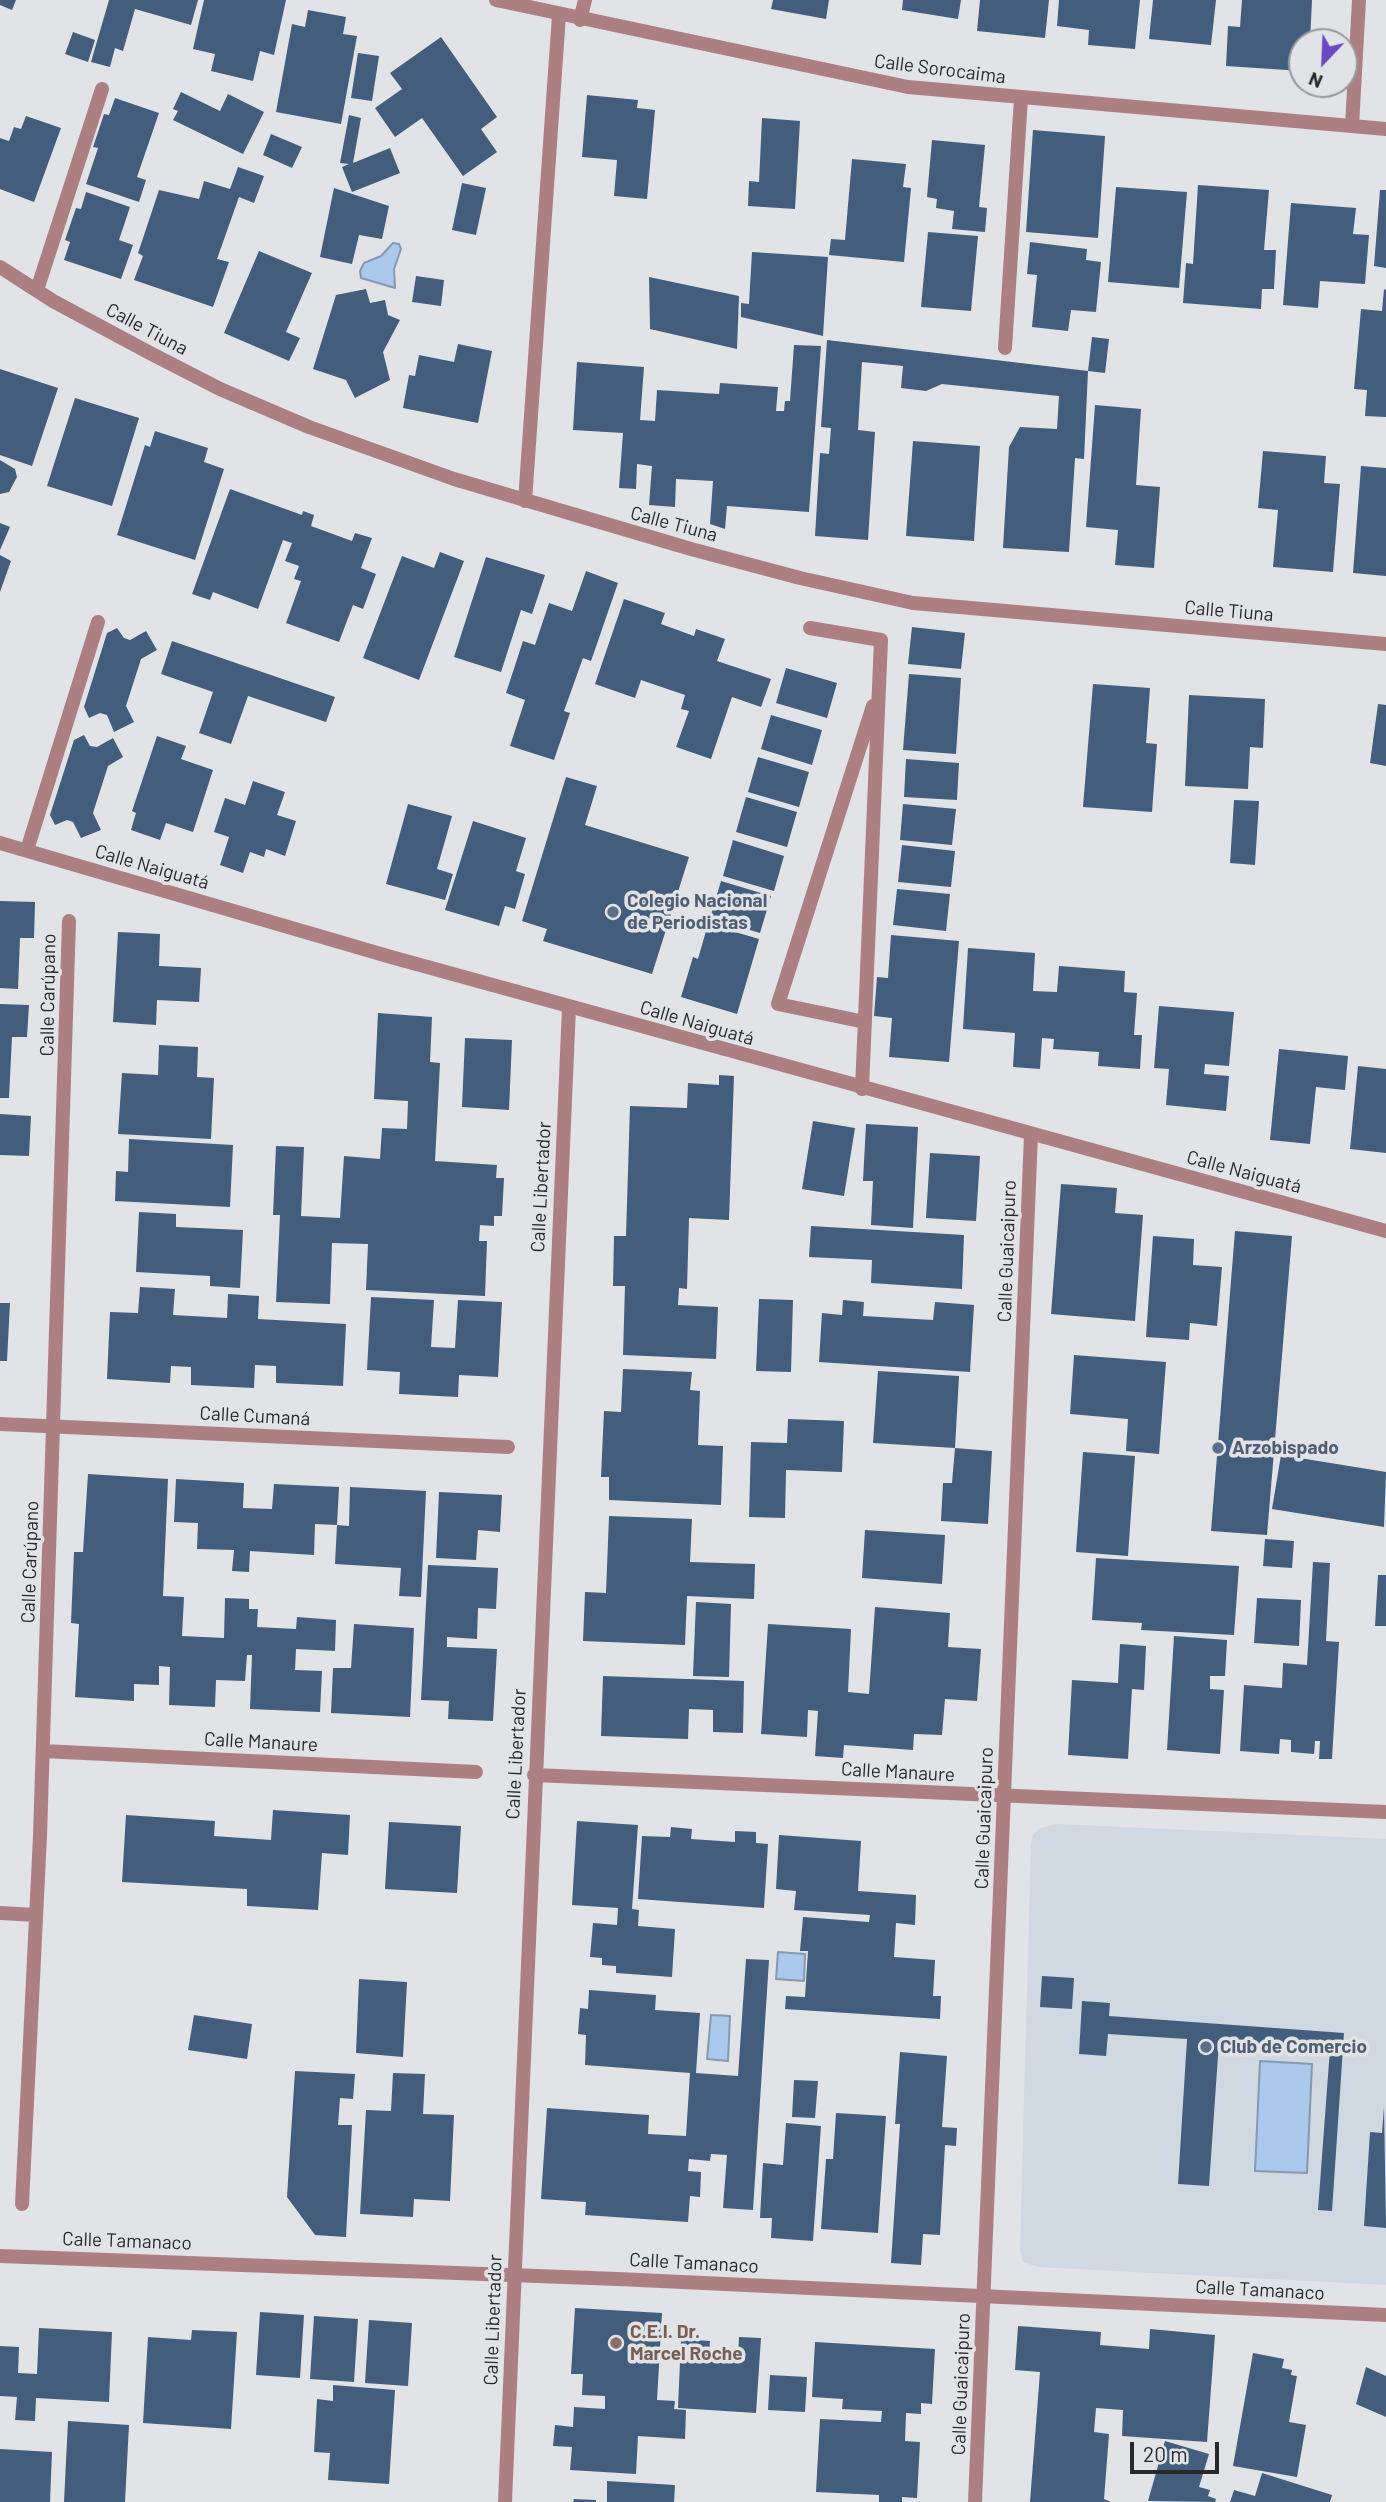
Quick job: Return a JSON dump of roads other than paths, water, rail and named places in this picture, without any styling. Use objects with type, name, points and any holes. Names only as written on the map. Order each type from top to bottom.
[{"type":"street","name":"Calle Sorocaima","points":[[496,0],[580,20],[908,87],[1386,129]]},
{"type":"street","points":[[580,20],[585,0]]},
{"type":"street","points":[[1352,126],[1359,0]]},
{"type":"street","points":[[525,501],[559,15]]},
{"type":"street","points":[[37,290],[102,89]]},
{"type":"street","points":[[1005,348],[1021,99]]},
{"type":"street","name":"Calle Tiuna","points":[[0,267],[37,290],[220,389],[309,427],[525,501],[788,575],[913,603],[1386,644]]},
{"type":"street","points":[[27,850],[97,622]]},
{"type":"street","points":[[810,628],[881,640],[862,1089]]},
{"type":"street","points":[[865,1022],[779,1004],[879,686]]},
{"type":"street","name":"Calle Naiguatá","points":[[0,842],[569,1007],[1386,1231]]},
{"type":"street","name":"Calle Carúpano","points":[[22,2204],[43,1751],[69,921]]},
{"type":"street","name":"Calle Libertador","points":[[505,2502],[534,1774],[569,1007]]},
{"type":"street","name":"Calle Guaicaipuro","points":[[975,2502],[1031,1135]]},
{"type":"street","name":"Calle Cumaná","points":[[0,1424],[508,1447]]},
{"type":"street","name":"Calle Manaure","points":[[43,1751],[476,1772]]},
{"type":"street","name":"Calle Manaure","points":[[534,1774],[1386,1812]]},
{"type":"street","points":[[0,1913],[36,1915]]},
{"type":"street","name":"Calle Tamanaco","points":[[0,2256],[514,2275],[1386,2315]]},
{"type":"water","points":[[393,243],[399,244],[401,249],[394,269],[395,288],[361,278],[360,271],[364,263],[381,256]]},
{"type":"water","points":[[778,1952],[805,1954],[804,1981],[776,1979]]},
{"type":"water","points":[[711,2015],[730,2016],[728,2061],[707,2059]]},
{"type":"water","points":[[1260,2061],[1312,2064],[1307,2173],[1255,2171]]},
{"type":"place","name":"Colegio Nacional de Periodistas","points":[[613,912]]},
{"type":"place","name":"Arzobispado","points":[[1218,1448]]},
{"type":"place","name":"Club de Comercio","points":[[1206,2047]]},
{"type":"place","name":"C.E.I. Dr. Marcel Roche","points":[[616,2343]]}]
